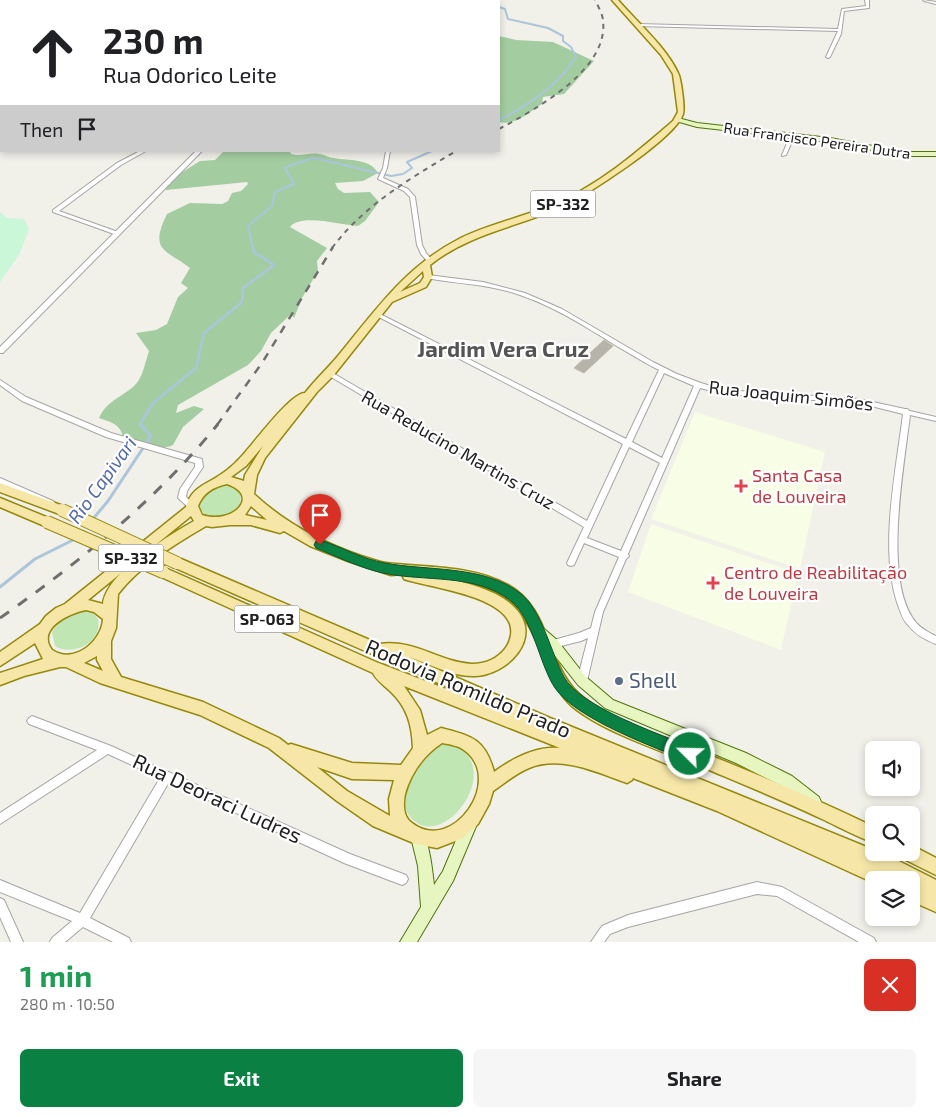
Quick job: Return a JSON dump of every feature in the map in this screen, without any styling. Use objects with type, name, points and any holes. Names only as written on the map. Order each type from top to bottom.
[{"type":"main road","points":[[615,0],[663,54],[676,74],[681,108],[675,124]]},
{"type":"main road","name":"Rua Francisco Pereira Dutra","points":[[675,124],[793,135],[905,154],[936,154]]},
{"type":"main road","name":"SP-332","points":[[104,641],[110,627],[109,602],[117,586],[164,547],[204,522],[221,523],[230,520],[245,510],[252,475],[261,456],[313,390],[329,374],[400,286],[412,275],[463,240],[555,207],[578,196],[628,163],[675,124]]},
{"type":"main road","points":[[388,301],[423,284],[428,277],[428,263]]},
{"type":"main road","points":[[412,275],[428,277]]},
{"type":"main road","points":[[400,286],[410,291]]},
{"type":"main road","name":"SP-332","points":[[0,660],[45,628],[55,616],[69,607],[192,507],[200,491],[217,482],[242,463],[291,405],[313,390]]},
{"type":"main road","points":[[217,482],[236,482],[272,519],[294,532],[357,560],[467,589],[496,600],[508,608],[516,619],[520,632],[515,646],[507,655],[499,663],[484,669],[453,667],[398,648],[378,650]]},
{"type":"main road","name":"Rodovia Romildo Prado","points":[[0,487],[60,509],[177,563],[545,723],[878,860],[936,889]]},
{"type":"main road","name":"Rodovia Romildo Prado","points":[[0,502],[163,572],[371,666],[721,805],[866,871]]},
{"type":"main road","points":[[192,507],[198,518],[204,522]]},
{"type":"main road","points":[[230,520],[251,520],[294,532]]},
{"type":"main road","points":[[385,568],[427,571],[472,579],[504,589],[517,598],[528,611],[559,682],[569,695],[586,708],[658,741],[824,811],[865,832]]},
{"type":"main road","points":[[69,607],[93,604],[102,608],[108,614]]},
{"type":"main road","points":[[45,628],[42,639],[43,649],[50,657],[100,677],[204,709],[284,749],[352,771],[403,773]]},
{"type":"main road","points":[[536,629],[553,644],[582,681],[608,704],[741,758],[787,781],[824,811]]},
{"type":"main road","points":[[0,679],[24,670],[87,655],[104,641]]},
{"type":"main road","points":[[104,641],[104,660],[116,682]]},
{"type":"main road","points":[[371,666],[393,684],[409,702],[419,720],[421,750]]},
{"type":"main road","points":[[408,942],[428,906],[448,876],[470,823],[483,801],[488,785],[488,771],[483,759],[466,740],[441,735],[429,741],[421,750],[403,773],[398,788],[397,808],[400,821],[423,850],[428,906]]},
{"type":"main road","points":[[284,749],[324,782],[379,820],[412,834],[447,838],[460,832],[470,823]]},
{"type":"main road","points":[[488,785],[523,760],[544,755],[560,755],[581,759],[721,805]]},
{"type":"main road","points":[[920,858],[936,867]]},
{"type":"main road","points":[[920,896],[936,904]]},
{"type":"street","points":[[828,57],[840,30],[843,10],[868,7],[867,0]]},
{"type":"street","points":[[924,0],[936,3]]},
{"type":"street","points":[[637,25],[840,30]]},
{"type":"street","points":[[784,155],[793,135]]},
{"type":"street","points":[[116,233],[56,211],[112,169],[142,152]]},
{"type":"street","points":[[0,351],[77,276],[116,233],[198,152]]},
{"type":"street","points":[[388,152],[381,175],[382,180],[400,186],[410,192],[414,199],[420,247],[428,263]]},
{"type":"street","name":"Rua Joaquim Simões","points":[[428,277],[508,289],[538,299],[662,370],[698,385],[724,392],[859,401],[936,419]]},
{"type":"street","points":[[378,315],[664,462]]},
{"type":"street","points":[[571,563],[662,370]]},
{"type":"street","name":"Rua Reducino Martins Cruz","points":[[329,374],[588,526]]},
{"type":"street","points":[[0,382],[24,398],[136,444],[195,459],[200,463],[183,491],[182,498],[192,507]]},
{"type":"street","points":[[582,681],[599,612],[698,385]]},
{"type":"street","points":[[907,411],[895,527],[894,570],[897,588],[907,617],[918,630],[936,640]]},
{"type":"street","points":[[0,481],[33,494],[60,509]]},
{"type":"street","points":[[582,539],[625,556]]},
{"type":"street","points":[[553,644],[581,637],[595,630]]},
{"type":"street","name":"Rua Deoraci Ludres","points":[[32,721],[107,749],[348,859],[402,879]]},
{"type":"street","points":[[0,819],[107,749]]},
{"type":"street","points":[[56,942],[82,920],[167,776]]},
{"type":"street","points":[[0,886],[82,920],[125,942]]},
{"type":"street","points":[[597,942],[606,930],[628,921],[757,888],[778,891],[870,942]]},
{"type":"street","points":[[0,904],[16,942]]},
{"type":"shaded area","name":"Santa Casa de Louveira","points":[[695,412],[825,452],[800,569],[651,519]]},
{"type":"shaded area","name":"Centro de Reabilitação de Louveira","points":[[651,524],[798,573],[781,650],[628,592]]},
{"type":"green space","points":[[500,36],[516,40],[553,42],[594,61],[564,94],[543,97],[542,104],[517,120],[500,122]]},
{"type":"green space","points":[[223,152],[290,152],[295,155],[315,154],[365,162],[378,173],[363,181],[335,183],[338,189],[344,193],[370,192],[379,202],[365,221],[358,226],[312,220],[295,223],[290,227],[327,248],[317,261],[318,271],[302,298],[294,318],[291,314],[271,333],[261,351],[248,365],[178,405],[176,413],[194,406],[204,409],[183,427],[173,445],[161,448],[148,446],[123,436],[117,426],[99,418],[110,404],[136,384],[141,375],[149,351],[136,333],[156,330],[167,324],[178,297],[188,288],[181,283],[190,268],[162,248],[160,242],[159,235],[167,214],[190,203],[222,204],[228,201],[232,193],[241,191],[248,184],[247,182],[166,190],[165,183],[200,161],[215,160]]},
{"type":"green space","points":[[0,212],[7,218],[24,219],[29,229],[20,253],[0,282]]},
{"type":"green space","points":[[225,485],[235,488],[241,494],[240,506],[226,516],[205,516],[199,505],[200,500],[205,493]]},
{"type":"green space","points":[[80,610],[92,612],[98,619],[96,634],[91,641],[78,648],[70,650],[55,646],[52,632],[62,618]]},
{"type":"green space","points":[[448,744],[465,753],[473,767],[473,784],[466,800],[455,814],[441,824],[426,826],[412,819],[406,809],[404,798],[406,786],[418,763],[427,753],[437,747]]},
{"type":"building","points":[[604,340],[613,346],[584,373],[574,368]]},
{"type":"waterway","name":"Rio Capivari","points":[[500,7],[505,9],[508,19],[548,28],[563,36],[563,41],[571,47],[576,57],[552,86],[521,108],[500,119]]},
{"type":"waterway","name":"Rio Capivari","points":[[253,248],[248,226],[272,206],[275,192],[294,184],[285,168],[288,166],[314,158],[391,176],[403,174],[412,168],[407,162],[430,152]]},
{"type":"waterway","name":"Rio Capivari","points":[[140,424],[153,403],[196,368],[204,333],[242,302],[243,288],[274,265],[254,252],[253,247]]},
{"type":"waterway","name":"Rio Capivari","points":[[92,520],[108,501],[151,436],[140,424]]},
{"type":"waterway","name":"Rio Capivari","points":[[0,587],[35,559],[77,538]]},
{"type":"railway","points":[[500,128],[531,111],[566,86],[582,72],[594,56],[602,39],[603,21],[595,0]]},
{"type":"railway","points":[[332,248],[359,218],[389,193],[454,152]]},
{"type":"railway","points":[[217,425],[262,363],[333,247]]},
{"type":"railway","points":[[0,618],[88,552],[143,504],[194,452],[218,424]]},
{"type":"place","name":"Santa Casa de Louveira","points":[[741,486]]},
{"type":"place","name":"Centro de Reabilitação de Louveira","points":[[713,583]]},
{"type":"place","name":"Shell","points":[[619,681]]},
{"type":"district","name":"Jardim Vera Cruz","points":[[503,349]]},
{"type":"route","points":[[320,545],[368,564],[385,568],[427,571],[472,579],[504,589],[517,598],[528,611],[559,682],[569,695],[586,708],[610,720],[690,754]]}]
